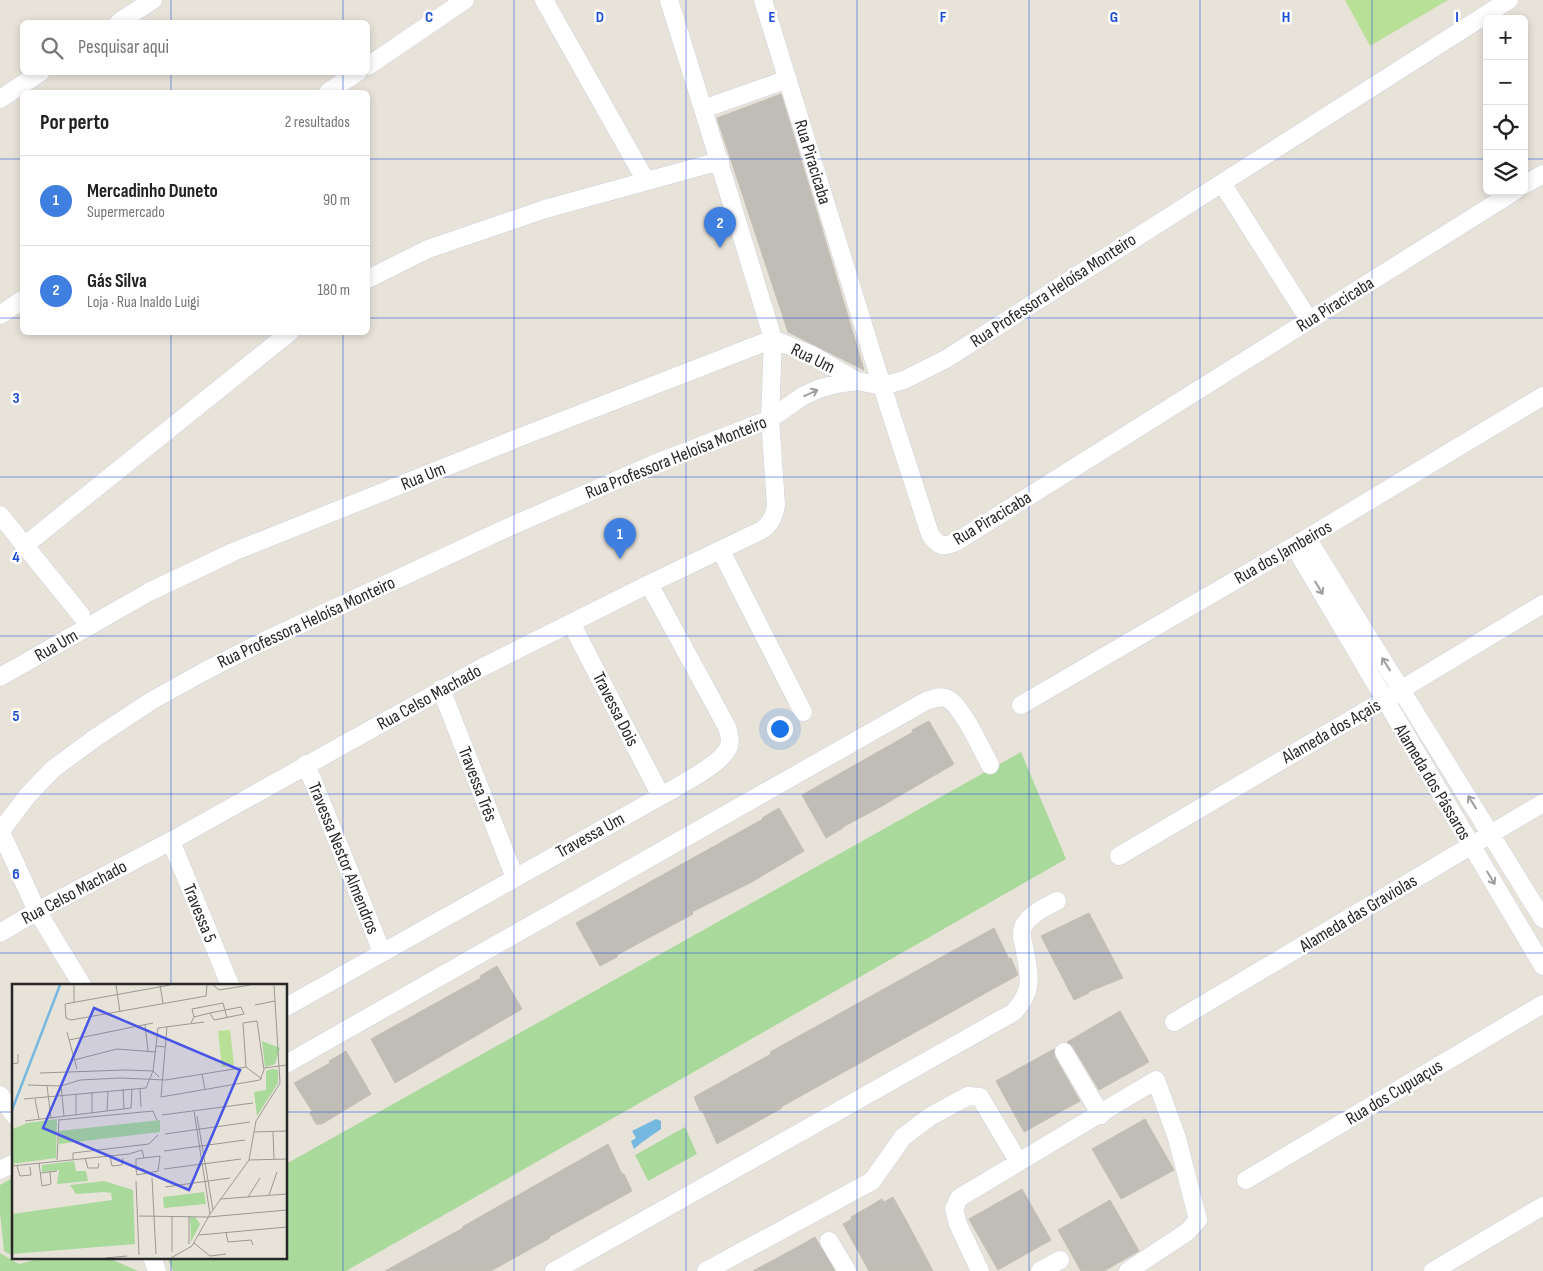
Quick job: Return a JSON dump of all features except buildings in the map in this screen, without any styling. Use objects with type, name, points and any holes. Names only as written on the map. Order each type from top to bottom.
[{"type":"street","points":[[122,20],[154,0]]},
{"type":"street","points":[[370,65],[465,0]]},
{"type":"street","points":[[544,0],[646,181]]},
{"type":"street","name":"Rua Celso Machado","points":[[0,933],[37,911],[171,841],[442,689],[649,584],[721,551],[762,530],[770,523],[774,516],[776,505],[770,418],[773,339],[720,161],[669,0]]},
{"type":"street","name":"Rua Piracicaba","points":[[763,0],[882,386],[930,534],[938,544],[949,545],[964,537],[1509,195]]},
{"type":"street","name":"Rua Professora Heloísa Monteiro","points":[[0,832],[28,795],[54,769],[95,738],[151,702],[205,671],[258,644],[510,527],[654,464],[770,418],[803,396],[818,389],[857,381],[882,386],[917,374],[946,359],[1509,0]]},
{"type":"street","points":[[0,99],[36,75]]},
{"type":"street","points":[[331,90],[354,75]]},
{"type":"street","points":[[704,112],[788,79]]},
{"type":"street","points":[[370,278],[428,249],[545,209],[720,161]]},
{"type":"street","points":[[1528,183],[1543,174]]},
{"type":"street","points":[[1222,183],[1309,320]]},
{"type":"street","points":[[0,315],[20,301]]},
{"type":"street","points":[[24,546],[286,335]]},
{"type":"street","name":"Rua Um","points":[[0,677],[149,592],[233,552],[509,441],[773,339],[812,355],[857,381]]},
{"type":"street","name":"Rua dos Jambeiros","points":[[1021,705],[1300,542],[1543,396]]},
{"type":"street","points":[[0,514],[80,615]]},
{"type":"street","name":"Alameda dos Pássaros","points":[[1300,542],[1402,689],[1543,918]]},
{"type":"street","name":"Alameda dos Pássaros","points":[[1300,542],[1384,700],[1543,966]]},
{"type":"street","points":[[721,551],[803,712]]},
{"type":"street","name":"Travessa Um","points":[[288,1006],[660,796],[717,762],[725,755],[730,745],[727,727],[649,584]]},
{"type":"street","name":"Alameda dos Açais","points":[[1118,856],[1543,604]]},
{"type":"street","name":"Travessa Dois","points":[[571,623],[660,796]]},
{"type":"street","name":"Travessa Três","points":[[442,689],[515,878]]},
{"type":"street","points":[[288,1063],[926,701],[939,697],[948,699],[959,708],[990,765]]},
{"type":"street","name":"Travessa Nestor Almendros","points":[[306,764],[382,952]]},
{"type":"street","name":"Alameda das Graviolas","points":[[1174,1022],[1543,803]]},
{"type":"street","points":[[0,832],[37,911],[81,984]]},
{"type":"street","name":"Travessa 5","points":[[171,841],[230,984]]},
{"type":"street","points":[[554,1271],[1014,1012],[1024,1001],[1029,986],[1028,966],[1022,937],[1023,928],[1028,919],[1057,901]]},
{"type":"street","name":"Rua dos Cupuaçus","points":[[1246,1180],[1543,1004]]},
{"type":"street","points":[[1064,1052],[1101,1114]]},
{"type":"street","points":[[980,1271],[958,1224],[954,1209],[959,1198],[1156,1080],[1177,1138],[1198,1220],[1187,1232],[1128,1271]]},
{"type":"street","points":[[0,1095],[12,1112]]},
{"type":"street","points":[[706,1271],[872,1181],[903,1137],[931,1116],[968,1096],[980,1097],[1018,1161]]},
{"type":"street","points":[[0,1170],[12,1163]]},
{"type":"street","points":[[1433,1271],[1543,1206]]},
{"type":"street","points":[[830,1241],[847,1271]]},
{"type":"street","points":[[152,1258],[157,1271]]},
{"type":"street","points":[[1040,1271],[1060,1260]]},
{"type":"green space","points":[[1345,0],[1448,0],[1370,46]]},
{"type":"green space","points":[[1021,752],[1066,859],[346,1271],[173,1271],[167,1258],[288,1258],[288,1163]]},
{"type":"green space","points":[[685,1127],[697,1154],[648,1181],[635,1155]]},
{"type":"green space","points":[[12,1178],[12,1256],[4,1251],[0,1213],[0,1185]]},
{"type":"green space","points":[[0,1253],[19,1264],[42,1258],[108,1258],[138,1271],[0,1271]]},
{"type":"water","points":[[656,1119],[661,1121],[661,1129],[634,1149],[631,1141],[636,1138],[632,1131]]},
{"type":"place","name":"Gás Silva","points":[[720,248]]},
{"type":"place","name":"Mercadinho Duneto","points":[[620,559]]}]
